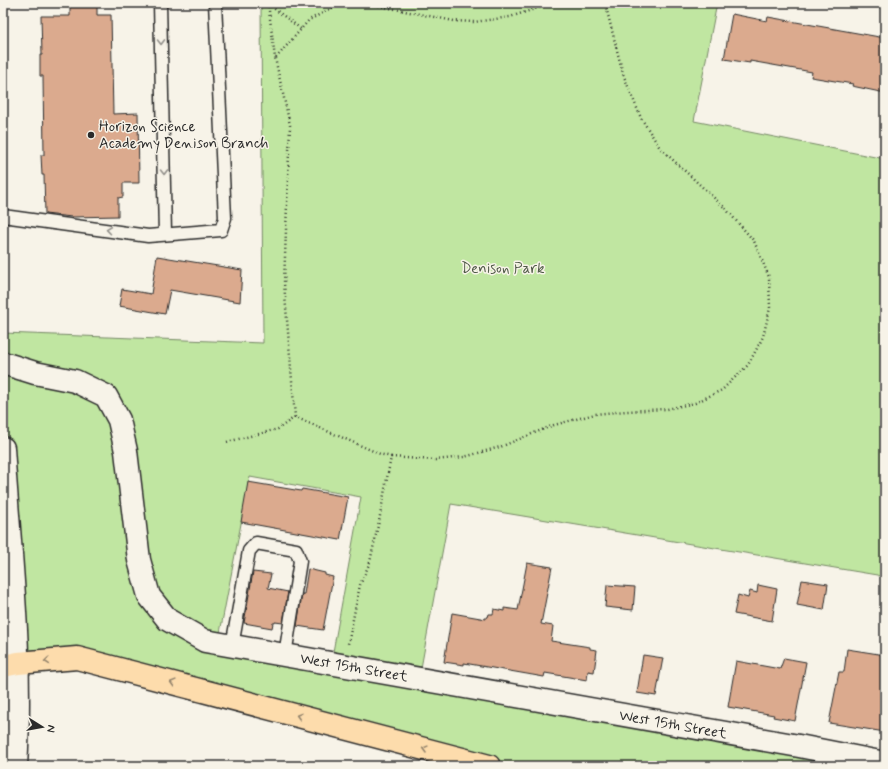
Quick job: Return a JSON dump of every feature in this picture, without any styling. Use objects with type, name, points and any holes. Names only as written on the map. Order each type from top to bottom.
[{"type":"highway","points":[[10,665],[77,658],[490,766]]},
{"type":"street","name":"West 15th Street","points":[[3,363],[35,372],[75,380],[106,396],[119,420],[126,451],[139,560],[149,596],[168,620],[205,641],[776,742],[885,763]]},
{"type":"street","points":[[3,448],[10,665],[18,736],[16,766]]},
{"type":"lane","points":[[160,3],[165,234]]},
{"type":"lane","points":[[3,216],[148,236],[221,230],[225,218],[215,3]]},
{"type":"lane","points":[[232,646],[249,550],[256,543],[296,550],[300,561],[285,655]]},
{"type":"path","points":[[275,58],[309,20],[342,3],[370,4],[454,21],[474,22],[510,17],[553,3]]},
{"type":"path","points":[[295,417],[380,454],[391,457],[435,460],[464,457],[500,447],[554,425],[595,414],[667,409],[695,403],[722,390],[748,365],[763,338],[770,308],[769,277],[754,241],[724,207],[660,148],[641,118],[623,74],[605,3]]},
{"type":"path","points":[[268,4],[301,29]]},
{"type":"path","points":[[268,4],[275,58],[290,125],[284,283],[295,417]]},
{"type":"path","points":[[227,442],[278,429],[295,417]]},
{"type":"path","points":[[347,650],[360,585],[370,562],[391,457]]},
{"type":"green space","name":"Denison Park","points":[[261,3],[717,3],[694,121],[885,159],[885,579],[877,575],[451,504],[419,679],[885,766],[489,766],[77,658],[18,663],[3,448],[3,333],[263,343]],"holes":[[[250,477],[361,497],[331,663],[218,643]]]},
{"type":"building","name":"Horizon Science Academy Denison Branch","points":[[70,4],[97,4],[97,15],[111,15],[113,114],[138,113],[139,183],[123,183],[123,197],[118,198],[118,216],[72,217],[45,214],[44,175],[42,175],[41,155],[44,155],[43,76],[40,76],[40,55],[42,55],[41,16],[70,16]]},
{"type":"building","points":[[732,14],[767,21],[768,17],[885,38],[885,93],[852,86],[853,84],[811,77],[812,72],[750,61],[750,63],[724,59]]},
{"type":"building","points":[[157,256],[242,270],[240,302],[170,290],[165,314],[119,306],[122,289],[151,294]]},
{"type":"building","points":[[248,482],[348,497],[340,540],[241,522]]},
{"type":"building","points":[[527,563],[552,567],[541,624],[553,626],[551,641],[590,647],[590,649],[597,650],[594,672],[588,671],[587,680],[545,673],[544,677],[464,663],[464,665],[444,662],[452,613],[486,619],[489,614],[493,614],[494,609],[504,611],[504,608],[518,610]]},
{"type":"building","points":[[308,569],[325,573],[325,575],[333,577],[323,630],[297,626]]},
{"type":"building","points":[[253,572],[271,574],[268,588],[288,592],[283,623],[275,622],[273,623],[272,628],[244,623]]},
{"type":"building","points":[[802,580],[828,584],[824,610],[797,605]]},
{"type":"building","points":[[607,585],[635,587],[633,610],[605,607]]},
{"type":"building","points":[[758,585],[777,589],[772,621],[734,614],[738,595],[748,598],[750,591],[757,593]]},
{"type":"building","points":[[847,649],[885,655],[885,732],[829,723],[839,672],[844,672]]},
{"type":"building","points":[[643,655],[663,658],[656,696],[637,693]]},
{"type":"building","points":[[784,658],[806,662],[795,721],[773,717],[774,715],[728,707],[736,661],[780,669]]},
{"type":"place","name":"Horizon Science Academy Denison Branch","points":[[91,135]]}]
